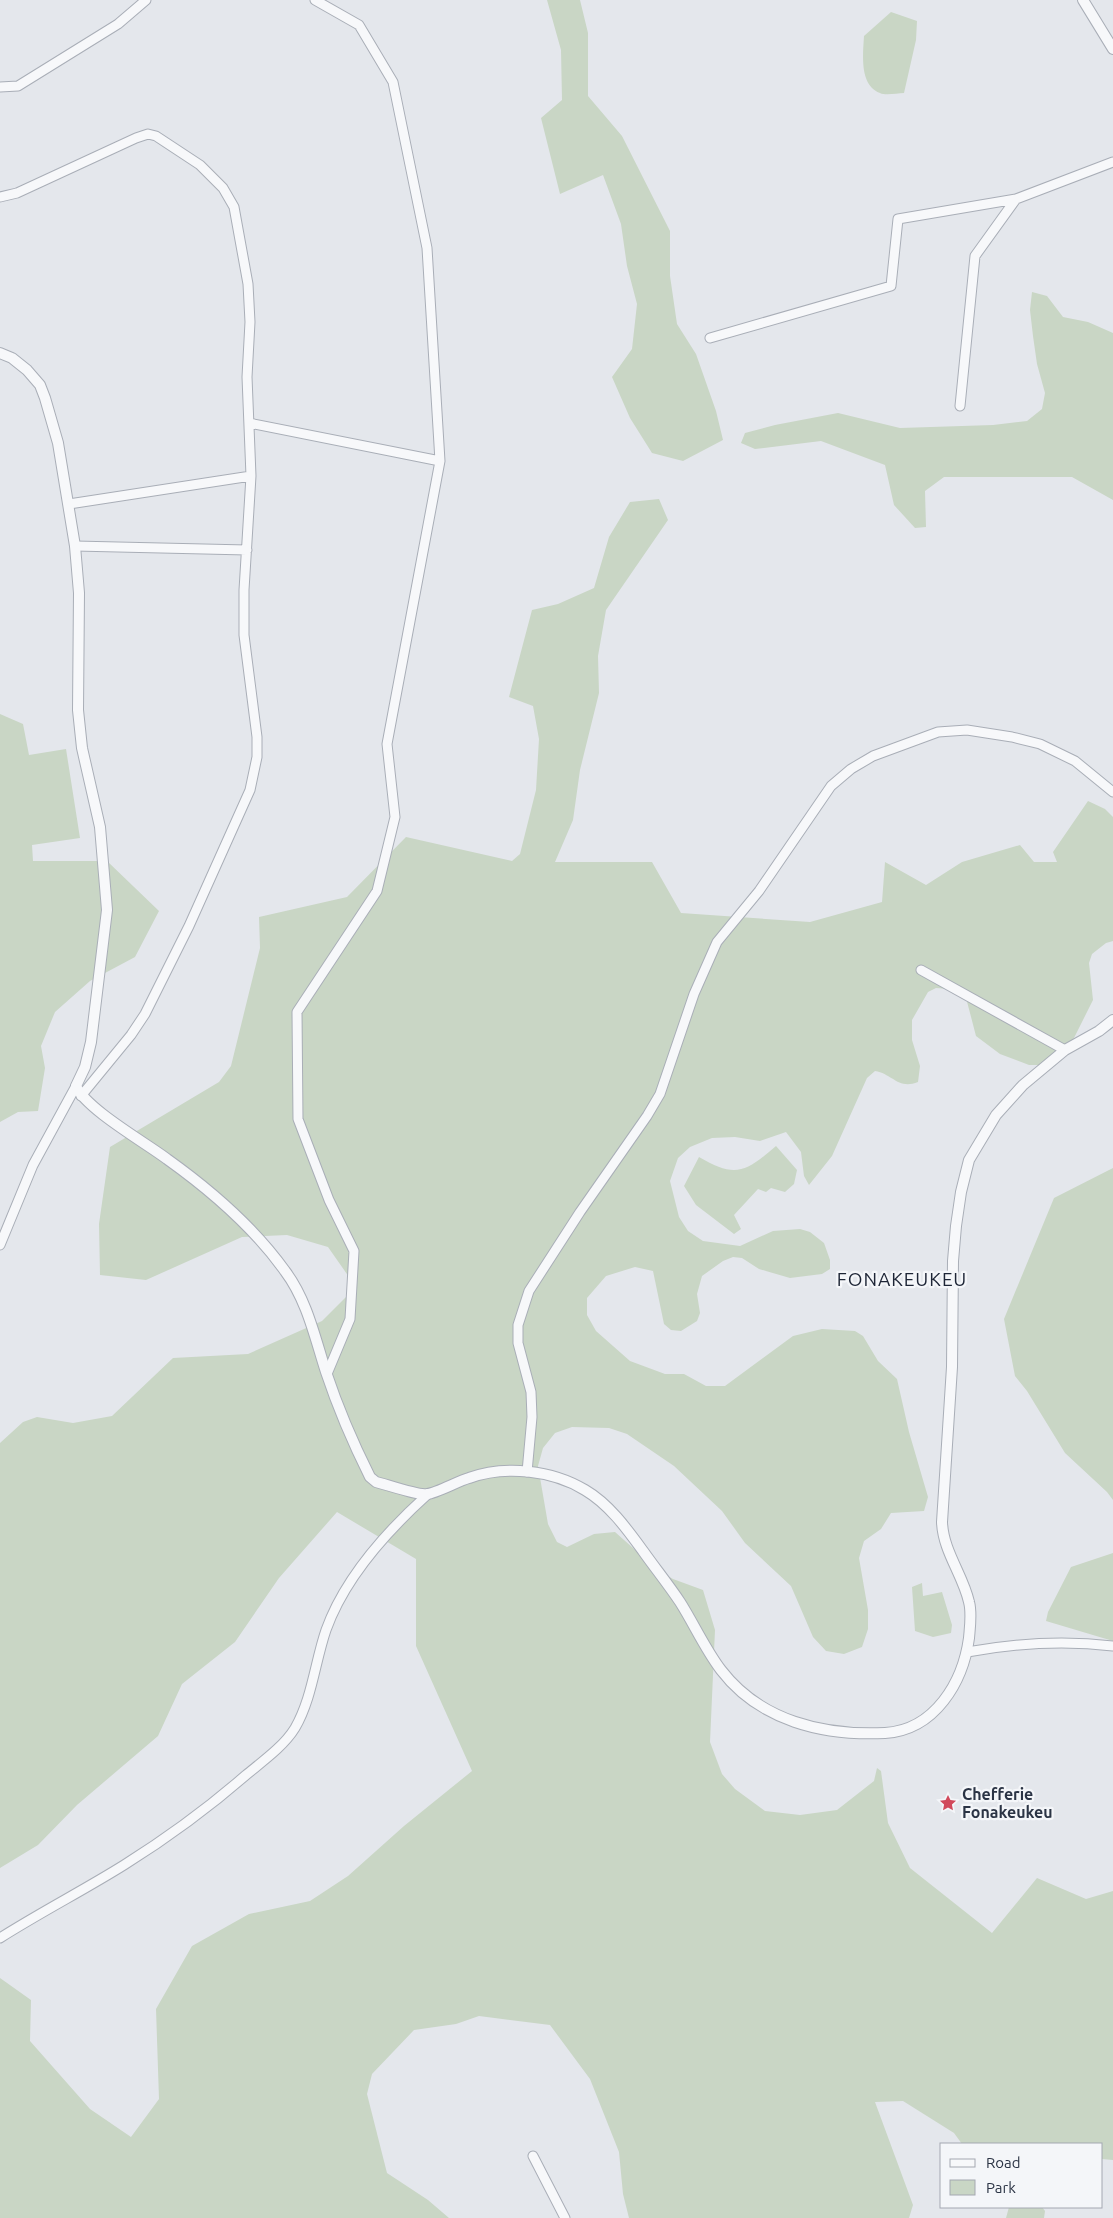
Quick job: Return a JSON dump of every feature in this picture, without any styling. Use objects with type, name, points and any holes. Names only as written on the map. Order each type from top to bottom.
[{"type":"street","points":[[0,87],[18,86],[118,24],[146,0]]},
{"type":"street","points":[[315,0],[359,25],[393,82],[427,248],[440,462],[387,744],[395,818],[377,891],[297,1012],[298,1119],[329,1200],[354,1251],[350,1320],[327,1374]]},
{"type":"street","points":[[1083,0],[1113,49]]},
{"type":"street","points":[[0,197],[17,193],[148,134],[170,144],[200,165],[223,188],[234,207],[248,284],[251,476],[244,635],[258,738],[258,756],[250,790],[189,926],[145,1014],[131,1035],[79,1091],[33,1165],[0,1245]]},
{"type":"street","points":[[710,338],[891,286],[898,219],[1016,199],[1113,162]]},
{"type":"street","points":[[960,406],[975,256],[1016,199]]},
{"type":"street","points":[[0,353],[12,358],[27,370],[40,386],[46,398],[58,443],[75,546],[79,593],[78,710],[82,748],[100,827],[108,910],[91,1042],[79,1091]]},
{"type":"street","points":[[249,422],[440,462]]},
{"type":"street","points":[[69,504],[251,476]]},
{"type":"street","points":[[75,546],[247,550]]},
{"type":"street","points":[[527,1472],[532,1417],[530,1392],[518,1343],[518,1325],[529,1290],[660,1094],[694,994],[717,942],[759,891],[831,786],[851,769],[873,756],[938,732],[967,730],[1012,736],[1040,744],[1075,761],[1113,792]]},
{"type":"street","points":[[921,970],[1065,1050]]},
{"type":"street","points":[[0,1938],[125,1864],[212,1805],[284,1741],[294,1729],[302,1713],[326,1631],[347,1588],[362,1565],[410,1510],[427,1495],[474,1476],[505,1470],[527,1472],[569,1481],[601,1501],[637,1542],[679,1600],[720,1669],[736,1689],[747,1698],[789,1721],[834,1731],[867,1733],[900,1731],[923,1720],[947,1697],[959,1675],[966,1652],[970,1617],[969,1602],[945,1540],[942,1522],[952,1367],[953,1261],[961,1192],[969,1160],[996,1115],[1023,1085],[1065,1050],[1099,1031],[1113,1020]]},
{"type":"street","points":[[79,1091],[118,1125],[197,1181],[253,1233],[285,1271],[298,1292],[309,1317],[327,1374],[350,1436],[370,1477],[376,1482],[427,1495]]},
{"type":"street","points":[[966,1652],[1035,1643],[1084,1643],[1113,1646]]},
{"type":"street","points":[[533,2156],[565,2218]]},
{"type":"green space","points":[[547,0],[580,0],[588,33],[588,96],[622,136],[670,231],[670,276],[677,324],[696,354],[716,411],[723,440],[683,461],[652,453],[630,418],[612,377],[632,349],[637,304],[627,266],[621,224],[603,175],[560,194],[541,118],[562,100],[561,50]]},
{"type":"green space","points":[[891,12],[917,21],[916,40],[904,93],[885,94],[873,89],[865,76],[863,60],[864,36]]},
{"type":"green space","points":[[1032,292],[1047,296],[1063,317],[1088,322],[1113,333],[1113,500],[1072,477],[944,477],[925,491],[926,527],[915,528],[894,505],[885,465],[821,441],[755,449],[741,443],[745,433],[775,425],[838,413],[900,428],[993,425],[1027,421],[1042,409],[1045,393],[1037,364],[1033,336],[1030,310]]},
{"type":"green space","points":[[659,499],[668,520],[606,610],[598,656],[599,693],[580,770],[573,820],[555,862],[652,862],[681,913],[810,922],[882,902],[885,862],[926,885],[962,862],[1020,845],[1034,862],[1057,862],[1053,852],[1088,801],[1105,809],[1113,817],[1113,941],[1106,943],[1092,954],[1089,963],[1093,1000],[1071,1044],[1039,1065],[1029,1065],[1000,1054],[976,1036],[964,990],[936,988],[928,992],[912,1020],[912,1040],[920,1066],[918,1082],[911,1084],[900,1083],[875,1071],[867,1078],[832,1156],[809,1185],[804,1176],[801,1152],[786,1132],[760,1141],[735,1137],[712,1138],[690,1147],[678,1158],[670,1181],[679,1217],[688,1231],[703,1241],[740,1246],[773,1231],[800,1229],[810,1232],[824,1243],[830,1260],[830,1269],[822,1274],[790,1278],[759,1269],[742,1258],[733,1257],[723,1261],[702,1276],[697,1294],[700,1313],[697,1321],[681,1331],[671,1330],[664,1324],[653,1271],[635,1267],[606,1276],[587,1298],[587,1315],[596,1331],[630,1361],[665,1374],[684,1374],[706,1386],[725,1386],[793,1336],[822,1329],[855,1331],[863,1336],[878,1361],[897,1379],[909,1432],[928,1497],[924,1511],[891,1513],[881,1529],[864,1541],[859,1558],[868,1610],[868,1629],[862,1647],[844,1654],[826,1651],[813,1637],[791,1586],[745,1543],[722,1511],[674,1466],[627,1434],[609,1428],[572,1427],[555,1433],[543,1448],[538,1466],[548,1524],[557,1542],[567,1547],[594,1534],[615,1532],[659,1571],[673,1579],[703,1590],[715,1630],[710,1742],[722,1774],[735,1789],[765,1811],[800,1815],[837,1810],[874,1781],[877,1768],[881,1771],[888,1823],[910,1868],[992,1933],[1037,1878],[1086,1899],[1113,1891],[1113,2160],[1103,2159],[1103,2143],[961,2143],[954,2133],[903,2101],[875,2102],[913,2205],[909,2218],[629,2218],[623,2194],[619,2152],[590,2079],[550,2025],[479,2016],[456,2024],[414,2030],[372,2074],[367,2094],[387,2173],[428,2200],[449,2218],[0,2218],[0,1978],[31,2000],[30,2041],[90,2109],[131,2137],[159,2099],[156,2009],[192,1946],[249,1914],[310,1901],[348,1876],[404,1826],[472,1771],[416,1646],[416,1559],[337,1512],[279,1578],[235,1642],[182,1684],[158,1736],[77,1805],[38,1845],[0,1868],[0,1443],[23,1422],[37,1417],[73,1423],[112,1416],[173,1358],[248,1354],[322,1321],[356,1287],[328,1247],[287,1235],[242,1237],[146,1280],[100,1275],[99,1224],[110,1147],[219,1082],[231,1066],[260,948],[259,917],[347,897],[406,837],[512,861],[520,854],[536,790],[539,739],[533,706],[509,697],[532,610],[558,604],[594,588],[609,537],[630,502]]},
{"type":"green space","points":[[0,714],[23,724],[29,755],[66,749],[80,838],[32,845],[33,861],[107,861],[159,911],[135,957],[90,981],[55,1012],[41,1046],[45,1068],[38,1111],[18,1112],[0,1122]]},
{"type":"green space","points":[[776,1146],[797,1170],[794,1184],[785,1192],[771,1188],[766,1192],[758,1189],[734,1215],[741,1229],[734,1234],[696,1205],[684,1186],[699,1157],[722,1168],[739,1170],[756,1162]]},
{"type":"green space","points":[[1113,1168],[1113,1500],[1107,1492],[1065,1453],[1027,1391],[1015,1376],[1004,1319],[1054,1198]]},
{"type":"green space","points":[[1113,1553],[1113,1641],[1046,1621],[1048,1612],[1071,1567]]},
{"type":"green space","points":[[922,1583],[923,1596],[942,1592],[952,1625],[951,1633],[933,1637],[915,1631],[912,1587]]},
{"type":"green space","points":[[1009,2208],[1043,2208],[1045,2211],[1044,2218],[1006,2218]]},
{"type":"place","name":"Chefferie Fonakeukeu","points":[[948,1803]]},
{"type":"district","name":"FONAKEUKEU","points":[[902,1279]]}]
